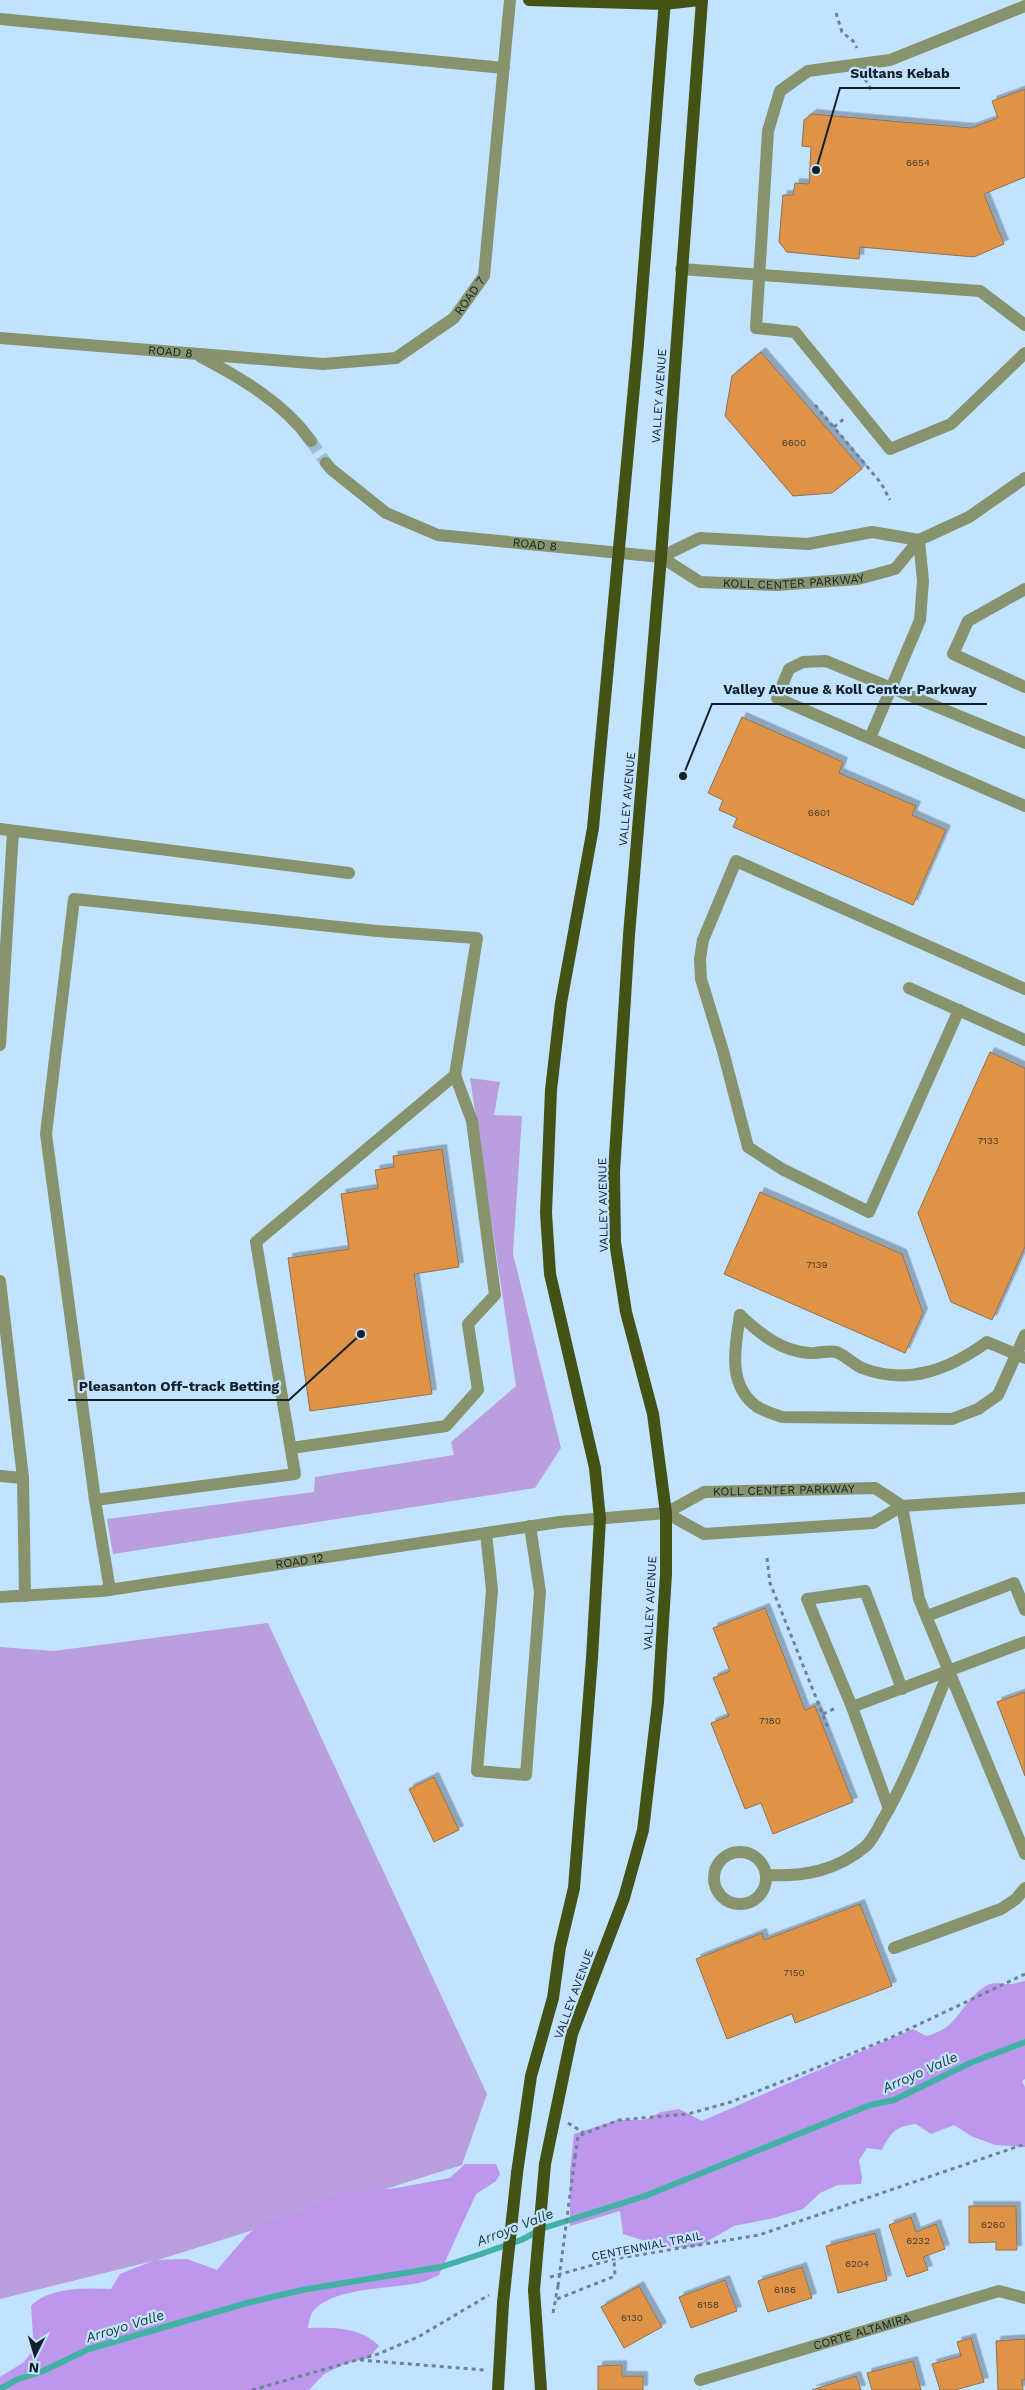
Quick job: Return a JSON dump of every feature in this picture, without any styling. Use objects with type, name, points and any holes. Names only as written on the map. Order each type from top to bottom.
[{"type":"main road","points":[[529,0],[664,2],[701,0]]},
{"type":"main road","name":"VALLEY AVENUE","points":[[541,2390],[534,2290],[545,2164],[572,2034],[624,1898],[643,1830],[658,1702],[666,1574],[666,1514],[653,1414],[626,1312],[615,1242],[614,1172],[629,935],[661,557],[681,268],[701,40],[701,0]]},
{"type":"main road","name":"VALLEY AVENUE","points":[[498,2390],[498,2371],[517,2173],[531,2076],[553,1998],[560,1947],[574,1888],[600,1518],[595,1468],[550,1274],[546,1214],[551,1090],[562,1003],[593,828],[617,553],[638,344],[664,2]]},
{"type":"street","name":"ROAD 7","points":[[194,354],[323,364],[396,358],[454,318],[484,276],[510,0]]},
{"type":"street","points":[[1025,6],[890,60],[808,71],[780,92],[768,131],[756,328],[795,332],[890,449],[951,424],[1025,353]]},
{"type":"street","points":[[0,19],[504,68]]},
{"type":"street","points":[[681,268],[980,291],[1025,325]]},
{"type":"street","name":"ROAD 8","points":[[0,338],[194,354],[232,373],[271,400],[311,441]]},
{"type":"street","name":"ROAD 8","points":[[326,463],[386,513],[438,535],[617,553]]},
{"type":"street","name":"KOLL CENTER PARKWAY","points":[[617,553],[661,557],[700,582],[777,585],[858,579],[895,569],[919,540],[970,516],[1025,478]]},
{"type":"street","points":[[661,557],[700,538],[808,544],[872,532],[919,540],[922,581],[920,620],[870,738]]},
{"type":"street","points":[[1025,589],[968,621],[953,654],[1025,687]]},
{"type":"street","points":[[1025,743],[826,661],[804,662],[789,668],[777,698],[1025,806]]},
{"type":"street","points":[[0,829],[349,873]]},
{"type":"street","points":[[0,1045],[13,831]]},
{"type":"street","points":[[959,1010],[870,1212],[782,1169],[748,1147],[723,1051],[701,979],[700,959],[703,940],[736,861],[1025,989]]},
{"type":"street","points":[[110,1590],[95,1500],[46,1134],[74,899],[377,931],[477,938],[456,1075],[472,1121],[495,1295],[468,1324],[478,1390],[446,1426],[291,1448]]},
{"type":"street","points":[[909,988],[1025,1040]]},
{"type":"street","points":[[95,1500],[295,1474],[256,1242],[456,1075]]},
{"type":"street","points":[[0,1281],[24,1478],[25,1596]]},
{"type":"street","points":[[1021,1356],[988,1342],[946,1367],[921,1374],[892,1376],[862,1368],[835,1352],[809,1353],[783,1348],[760,1334],[740,1315],[733,1356],[744,1395],[758,1407],[782,1417],[952,1419],[978,1409],[998,1395],[1021,1356],[1025,1335]]},
{"type":"street","points":[[0,1476],[24,1478]]},
{"type":"street","name":"KOLL CENTER PARKWAY","points":[[600,1518],[666,1514],[704,1492],[875,1488],[902,1506]]},
{"type":"street","points":[[666,1514],[704,1534],[873,1524],[902,1506],[1025,1498]]},
{"type":"street","points":[[902,1506],[920,1599],[926,1616],[1025,1854]]},
{"type":"street","name":"ROAD 12","points":[[0,1597],[110,1590],[530,1526],[600,1518]]},
{"type":"street","points":[[486,1533],[492,1590],[477,1771],[526,1775],[540,1592],[530,1526]]},
{"type":"street","points":[[926,1616],[1014,1583],[1025,1610]]},
{"type":"street","points":[[889,1809],[852,1707],[807,1599],[865,1590],[902,1689]]},
{"type":"street","points":[[852,1707],[1025,1642]]},
{"type":"street","points":[[766,1875],[792,1877],[820,1872],[844,1861],[867,1846],[889,1809],[949,1671]]},
{"type":"street","points":[[738,1851],[756,1857],[763,1865],[766,1875],[765,1885],[760,1895],[752,1902],[741,1904],[731,1903],[722,1898],[715,1889],[713,1878],[715,1868],[720,1860],[728,1854],[738,1851]]},
{"type":"street","points":[[894,1948],[1001,1909],[1016,1899],[1025,1888]]},
{"type":"street","name":"CORTE ALTAMIRA","points":[[700,2380],[999,2291],[1025,2298]]},
{"type":"path","points":[[816,405],[881,483],[890,500]]},
{"type":"path","points":[[767,1558],[770,1582],[829,1730]]},
{"type":"path","points":[[614,2259],[615,2276],[556,2299],[578,2136],[619,2120],[688,2114],[731,2102],[890,2038],[1025,1974]]},
{"type":"path","name":"CENTENNIAL TRAIL","points":[[546,2278],[614,2259],[759,2235],[1025,2144]]},
{"type":"path","points":[[252,2390],[378,2354],[418,2337],[483,2296],[492,2294]]},
{"type":"path","points":[[357,2360],[498,2371]]},
{"type":"shaded area","points":[[470,1078],[500,1082],[494,1115],[522,1116],[513,1254],[561,1448],[535,1488],[113,1554],[107,1519],[314,1492],[315,1477],[454,1455],[451,1442],[516,1386]]},
{"type":"shaded area","points":[[268,1623],[487,2094],[462,2165],[161,2259],[0,2299],[0,1647],[54,1651]]},
{"type":"shaded area","points":[[1025,1981],[1025,2079],[1022,2081],[1025,2087],[1025,2147],[995,2145],[971,2136],[954,2125],[931,2134],[916,2124],[904,2126],[891,2134],[882,2150],[867,2148],[859,2160],[862,2177],[861,2184],[838,2185],[820,2193],[803,2209],[774,2218],[734,2226],[699,2246],[676,2248],[623,2234],[620,2211],[570,2226],[570,2172],[574,2134],[617,2120],[645,2120],[661,2112],[679,2109],[702,2121],[913,2029],[926,2036],[937,2032],[953,2021],[969,2001],[987,1985],[996,1983],[1012,1984]]},
{"type":"shaded area","points":[[465,2164],[496,2164],[500,2174],[496,2181],[476,2194],[439,2275],[416,2283],[347,2293],[334,2297],[314,2310],[308,2328],[346,2329],[364,2335],[379,2346],[369,2358],[347,2363],[324,2374],[309,2390],[0,2390],[0,2377],[24,2362],[34,2349],[31,2306],[48,2295],[68,2290],[111,2289],[120,2274],[155,2260],[187,2259],[217,2270],[247,2235],[262,2223],[302,2212],[335,2194],[397,2188],[450,2178]]},
{"type":"building","points":[[1025,89],[1025,177],[984,194],[1004,244],[974,257],[860,247],[859,259],[787,252],[779,242],[783,195],[793,195],[795,183],[809,184],[811,147],[802,146],[804,120],[812,114],[971,128],[998,118],[992,101]]},
{"type":"building","points":[[761,352],[862,469],[832,493],[793,496],[725,416],[732,376]]},
{"type":"building","points":[[742,717],[843,762],[839,773],[916,806],[912,815],[946,830],[913,905],[733,827],[737,818],[719,810],[723,800],[708,793]]},
{"type":"building","points":[[990,1052],[1025,1068],[1025,1247],[992,1320],[951,1302],[918,1213]]},
{"type":"building","points":[[442,1149],[459,1267],[414,1274],[432,1394],[310,1411],[288,1258],[349,1249],[341,1194],[378,1188],[375,1170],[394,1167],[393,1156]]},
{"type":"building","points":[[760,1192],[902,1254],[923,1313],[905,1353],[724,1274]]},
{"type":"building","points":[[765,1608],[805,1710],[815,1706],[853,1802],[773,1834],[761,1803],[745,1809],[711,1723],[729,1716],[713,1678],[730,1671],[713,1628]]},
{"type":"building","points":[[1025,1692],[1025,1776],[997,1702]]},
{"type":"building","points":[[434,1777],[459,1830],[434,1842],[409,1789]]},
{"type":"building","points":[[860,1904],[892,1986],[795,2023],[792,2014],[727,2039],[696,1959],[762,1933],[764,1940]]},
{"type":"building","points":[[969,2206],[1016,2206],[1017,2250],[996,2250],[996,2242],[969,2243]]},
{"type":"building","points":[[911,2217],[916,2232],[936,2224],[945,2249],[923,2257],[928,2270],[907,2277],[889,2225]]},
{"type":"building","points":[[875,2233],[887,2280],[838,2293],[826,2246]]},
{"type":"building","points":[[802,2267],[812,2298],[768,2312],[758,2281]]},
{"type":"building","points":[[725,2280],[737,2311],[691,2328],[679,2297]]},
{"type":"building","points":[[639,2286],[662,2327],[624,2348],[601,2307]]},
{"type":"building","points":[[971,2338],[984,2382],[955,2390],[940,2390],[932,2364],[961,2356],[957,2342]]},
{"type":"building","points":[[1025,2339],[1025,2380],[1022,2380],[1023,2390],[998,2390],[996,2341]]},
{"type":"building","points":[[913,2361],[921,2390],[872,2390],[867,2373]]},
{"type":"building","points":[[622,2365],[622,2376],[643,2376],[643,2390],[598,2390],[598,2366]]},
{"type":"building","points":[[856,2376],[861,2390],[812,2390]]},
{"type":"waterway","name":"Arroyo Valle","points":[[0,2389],[16,2380],[43,2371],[89,2349],[247,2303],[302,2290],[441,2267],[481,2254],[521,2240],[544,2228],[645,2196],[870,2105],[894,2100],[970,2063],[1025,2042]]},
{"type":"tunnel","points":[[311,441],[326,463]]},
{"type":"place","name":"Sultans Kebab","points":[[816,170]]},
{"type":"place","name":"Valley Avenue & Koll Center Parkway","points":[[683,776]]},
{"type":"place","name":"Pleasanton Off-track Betting","points":[[361,1334]]}]
